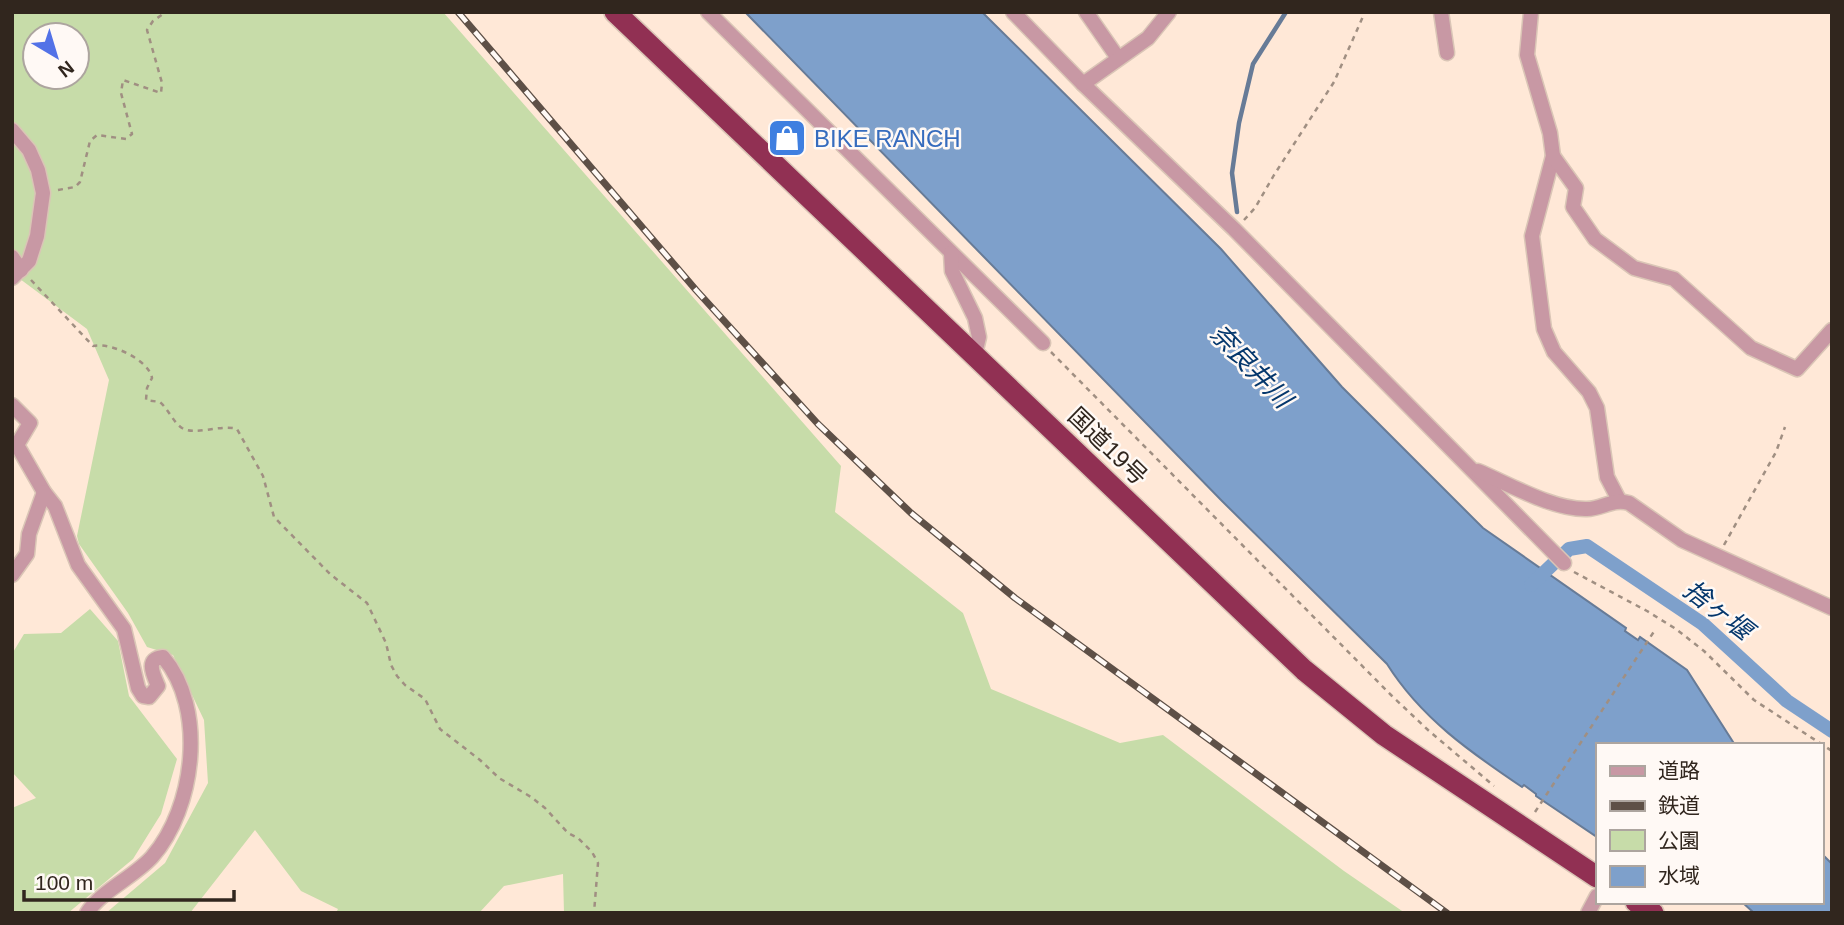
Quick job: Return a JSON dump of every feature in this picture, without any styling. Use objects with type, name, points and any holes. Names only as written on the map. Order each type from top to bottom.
[{"type":"highway","name":"国道19号","points":[[615,12],[1304,670],[1393,741],[1596,876]]},
{"type":"street","points":[[708,12],[1043,344]]},
{"type":"street","points":[[1013,12],[1083,84],[1234,229],[1564,563]]},
{"type":"street","points":[[1086,12],[1118,58]]},
{"type":"street","points":[[1083,84],[1148,38],[1170,12]]},
{"type":"street","points":[[1441,12],[1447,52]]},
{"type":"street","points":[[1531,12],[1527,55],[1550,133],[1553,156],[1532,236],[1544,329],[1554,352],[1589,392],[1597,408],[1606,477],[1619,500]]},
{"type":"street","points":[[12,130],[29,150],[38,170],[43,192],[37,236],[29,261],[17,274]]},
{"type":"street","points":[[1553,156],[1576,188],[1573,207],[1595,239],[1634,268],[1674,279],[1751,348],[1797,369],[1832,330]]},
{"type":"street","points":[[951,253],[952,271],[975,318],[979,337],[975,354]]},
{"type":"street","points":[[12,257],[17,274]]},
{"type":"street","points":[[12,405],[30,423],[18,445],[44,492],[55,506],[78,565],[124,629],[138,688],[143,695],[149,697],[154,692],[158,686],[150,669],[151,663],[163,657],[172,668],[189,712],[192,758],[176,817],[152,856],[87,913]]},
{"type":"street","points":[[1471,467],[1558,505],[1588,509],[1619,500],[1629,503],[1682,540],[1832,608]]},
{"type":"street","points":[[12,575],[27,554],[29,534],[44,492]]},
{"type":"path","points":[[43,192],[75,187],[80,182],[90,141],[97,135],[126,139],[132,134],[121,93],[123,80],[161,93],[162,83],[147,30],[153,21],[166,12]]},
{"type":"path","points":[[177,12],[194,12]]},
{"type":"path","points":[[1234,229],[1255,208],[1334,82],[1365,12]]},
{"type":"path","points":[[17,274],[93,346],[107,345],[117,348],[147,366],[152,378],[147,387],[146,400],[160,402],[180,427],[192,431],[229,426],[237,429],[262,476],[274,517],[330,574],[367,603],[386,643],[391,665],[397,676],[425,699],[440,729],[499,778],[545,808],[568,833],[578,838],[592,852],[597,863],[594,913]]},
{"type":"path","points":[[1043,344],[1392,696],[1496,788]]},
{"type":"path","points":[[1718,556],[1771,461],[1785,427]]},
{"type":"path","points":[[1564,563],[1575,573],[1676,629],[1704,651],[1754,700],[1820,743]]},
{"type":"path","points":[[1535,812],[1655,630]]},
{"type":"green space","points":[[12,12],[443,12],[841,466],[835,512],[963,613],[991,689],[1120,743],[1163,735],[1344,871],[1405,913],[564,913],[563,874],[504,886],[479,913],[336,913],[338,909],[301,891],[255,830],[190,913],[106,913],[165,863],[208,783],[204,720],[173,655],[147,647],[128,613],[79,544],[77,536],[109,380],[87,329],[12,273]]},
{"type":"green space","points":[[90,609],[118,641],[129,696],[177,759],[161,814],[133,859],[68,913],[12,913],[12,808],[36,798],[12,772],[12,654],[24,634],[61,633]]},
{"type":"water","name":"奈良井川","points":[[745,12],[982,12],[1221,249],[1342,387],[1483,528],[1626,628],[1625,631],[1638,640],[1640,637],[1687,670],[1734,743],[1596,743],[1596,836],[1524,785],[1522,787],[1484,761],[1448,733],[1415,701],[1387,664],[1222,501]]},
{"type":"water","points":[[1823,855],[1832,864],[1832,913],[1754,913],[1744,904],[1823,904]]},
{"type":"waterway","points":[[1237,212],[1232,173],[1239,123],[1253,64],[1286,12]]},
{"type":"waterway","name":"捨ヶ堰","points":[[1564,554],[1569,549],[1587,546],[1703,624],[1787,701],[1832,731]]},
{"type":"waterway","name":"捨ヶ堰","points":[[1531,585],[1553,564]]},
{"type":"railway","points":[[458,12],[696,290],[818,424],[911,513],[1015,598],[1447,913]]},
{"type":"place","name":"BIKE RANCH","points":[[787,138]]}]
